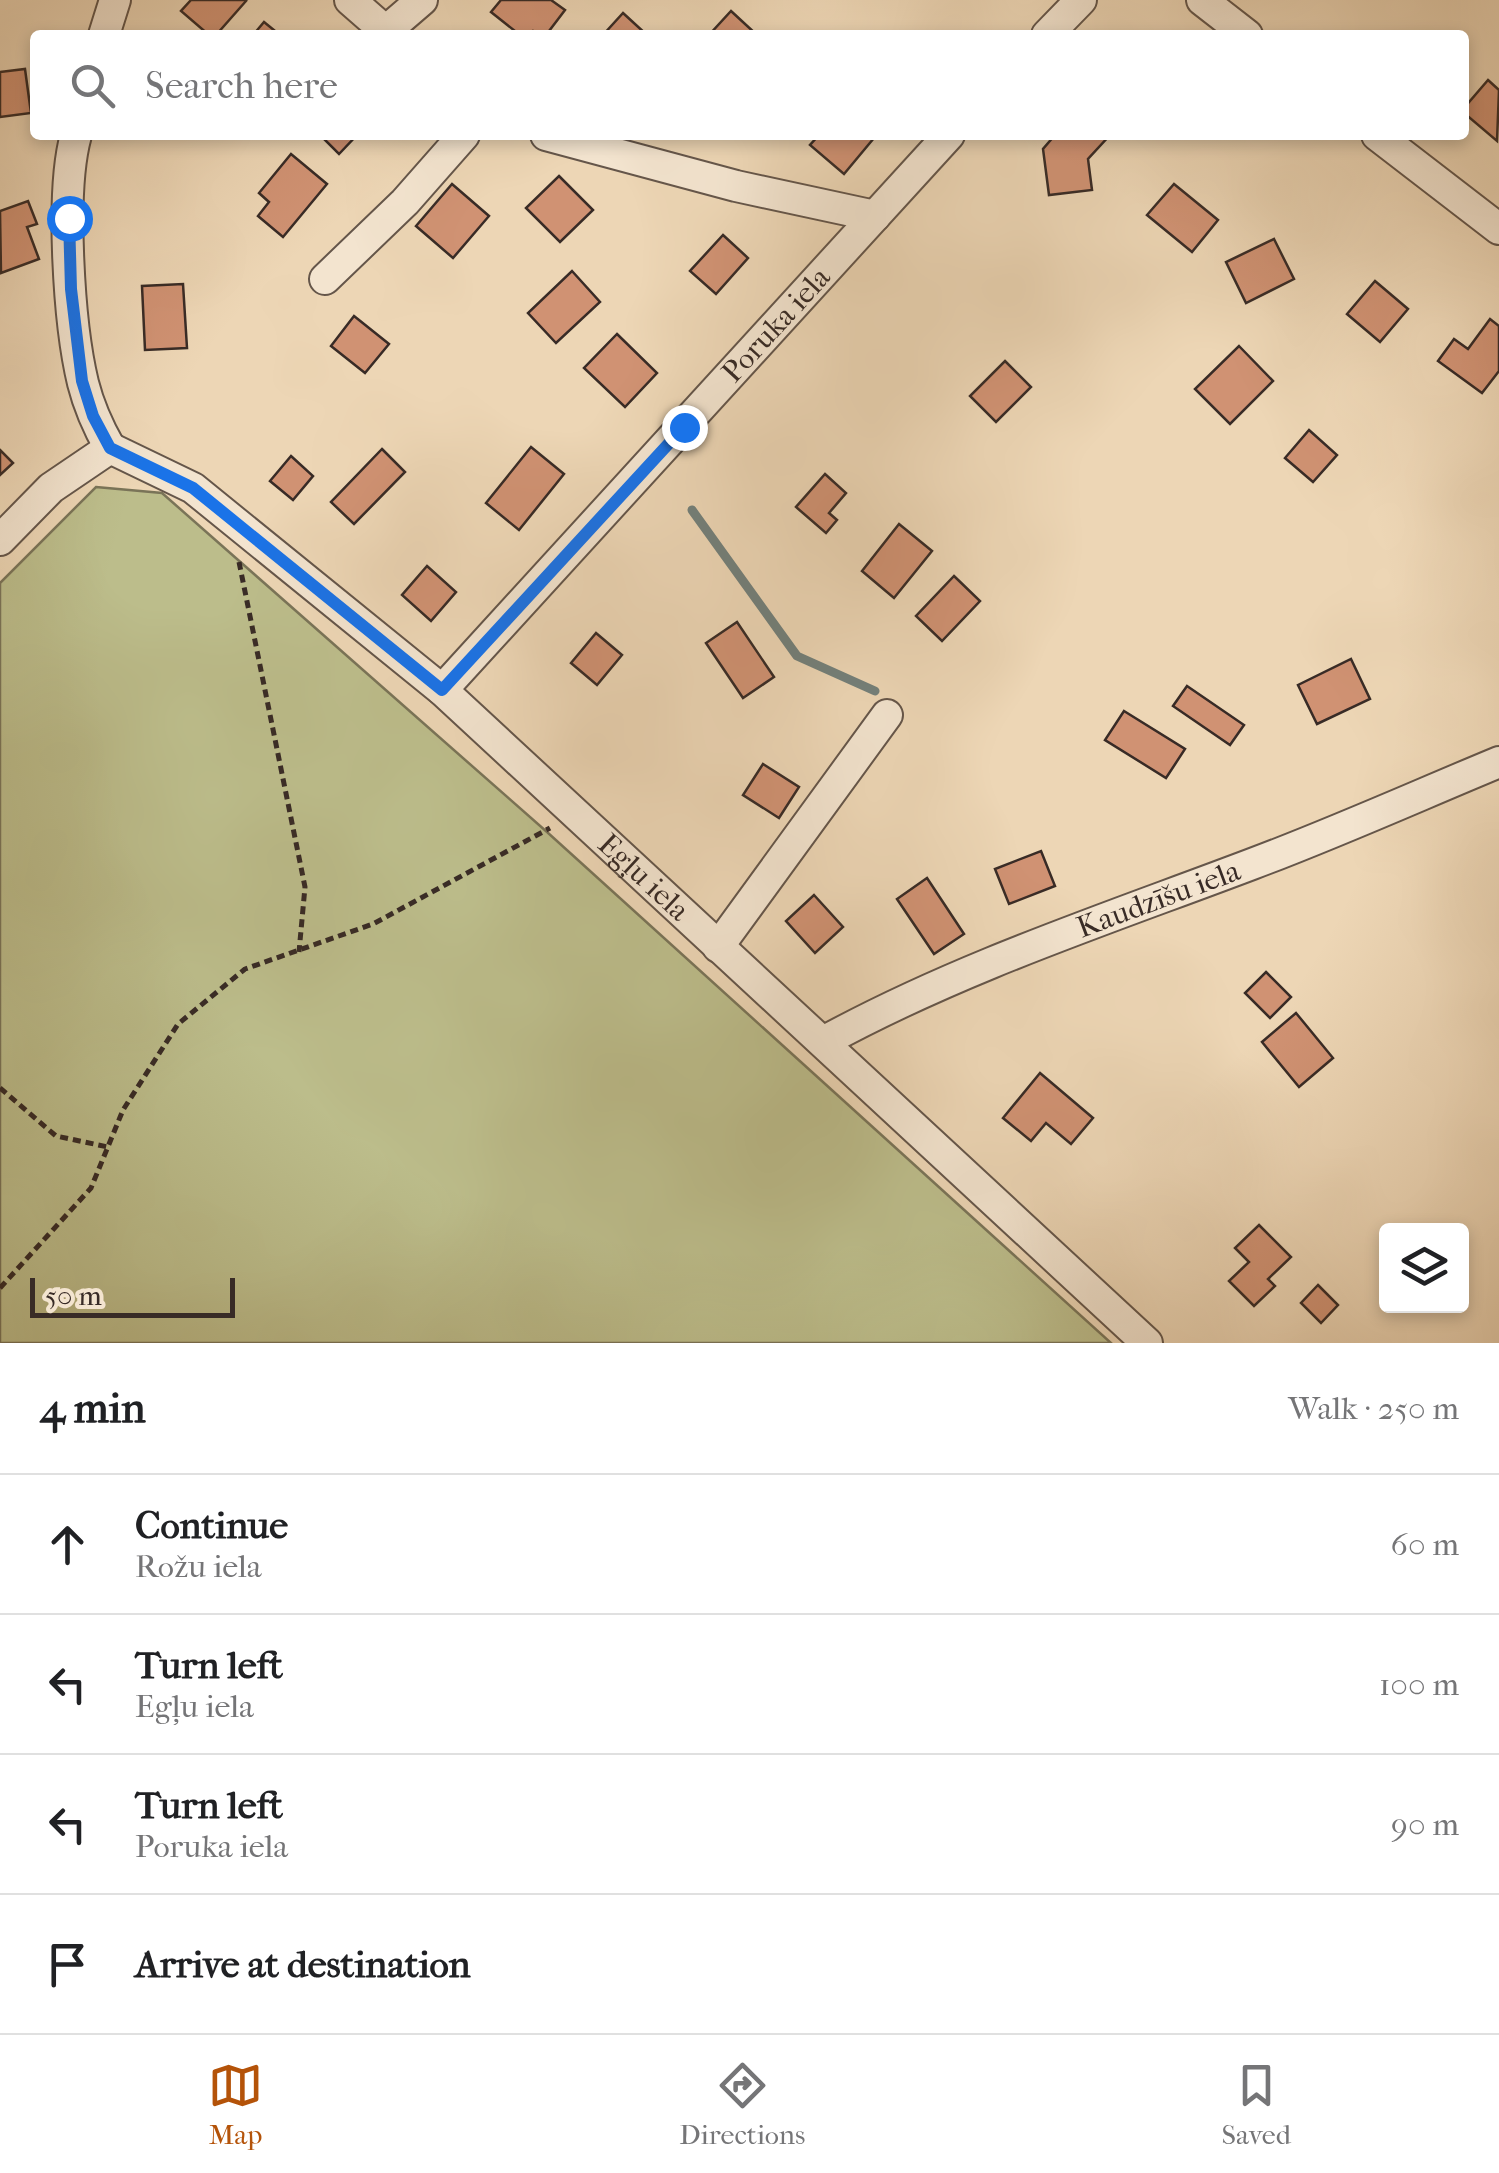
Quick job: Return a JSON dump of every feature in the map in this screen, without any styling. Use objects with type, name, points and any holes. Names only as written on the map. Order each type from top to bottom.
[{"type":"street","points":[[106,30],[115,0]]},
{"type":"street","points":[[350,0],[385,30]]},
{"type":"street","points":[[391,30],[422,0]]},
{"type":"street","points":[[1052,30],[1081,0]]},
{"type":"street","points":[[1202,0],[1241,30]]},
{"type":"street","points":[[0,540],[51,488],[110,448],[93,416],[82,381],[71,289],[69,218],[76,140]]},
{"type":"street","points":[[325,279],[405,202],[460,140]]},
{"type":"street","points":[[565,140],[736,186],[875,216]]},
{"type":"street","name":"Poruka iela","points":[[442,690],[944,140]]},
{"type":"street","points":[[1383,140],[1499,229]]},
{"type":"street","name":"Egļu iela","points":[[110,448],[193,488],[442,690],[1147,1343]]},
{"type":"street","points":[[718,947],[888,715]]},
{"type":"street","name":"Kaudzīšu iela","points":[[823,1042],[886,1008],[1011,953],[1255,863],[1499,762]]},
{"type":"path","points":[[229,515],[305,887],[299,952]]},
{"type":"path","points":[[0,1288],[91,1188],[123,1110],[178,1024],[245,969],[374,924],[575,815]]},
{"type":"path","points":[[0,1088],[56,1136],[108,1148]]},
{"type":"green space","points":[[96,487],[162,493],[547,832],[1111,1343],[0,1343],[0,583]]},
{"type":"building","points":[[191,0],[246,1],[220,30],[203,30],[181,11]]},
{"type":"building","points":[[501,0],[551,0],[565,10],[550,30],[514,30],[491,12]]},
{"type":"building","points":[[731,11],[752,30],[714,30]]},
{"type":"building","points":[[623,13],[642,30],[608,30]]},
{"type":"building","points":[[264,22],[274,30],[257,30]]},
{"type":"building","points":[[25,69],[30,113],[0,117],[0,72]]},
{"type":"building","points":[[1488,80],[1499,90],[1497,141],[1469,117],[1469,102]]},
{"type":"building","points":[[325,140],[352,140],[339,154]]},
{"type":"building","points":[[814,140],[872,140],[844,174],[810,145]]},
{"type":"building","points":[[1051,140],[1105,140],[1088,159],[1092,190],[1049,195],[1043,149]]},
{"type":"building","points":[[291,154],[327,184],[283,237],[258,216],[269,202],[259,193]]},
{"type":"building","points":[[559,176],[593,210],[560,242],[526,208]]},
{"type":"building","points":[[452,184],[489,216],[453,258],[416,226]]},
{"type":"building","points":[[1174,184],[1218,220],[1192,252],[1147,215]]},
{"type":"building","points":[[28,201],[37,224],[27,227],[39,259],[1,273],[0,211]]},
{"type":"building","points":[[723,235],[748,258],[716,294],[690,271]]},
{"type":"building","points":[[1274,239],[1294,279],[1246,303],[1226,262]]},
{"type":"building","points":[[572,271],[600,302],[556,343],[528,313]]},
{"type":"building","points":[[1375,281],[1408,309],[1380,342],[1347,314]]},
{"type":"building","points":[[183,284],[187,348],[145,350],[142,286]]},
{"type":"building","points":[[354,316],[389,344],[365,373],[331,346]]},
{"type":"building","points":[[1490,319],[1499,326],[1499,371],[1482,393],[1438,361],[1454,339],[1468,349]]},
{"type":"building","points":[[617,334],[657,373],[625,407],[584,368]]},
{"type":"building","points":[[1239,346],[1273,381],[1230,424],[1195,389]]},
{"type":"building","points":[[1005,361],[1031,387],[996,422],[970,396]]},
{"type":"building","points":[[1309,430],[1337,455],[1313,482],[1285,458]]},
{"type":"building","points":[[531,447],[564,474],[519,530],[486,503]]},
{"type":"building","points":[[382,449],[405,472],[354,524],[331,502]]},
{"type":"building","points":[[0,450],[13,463],[0,475]]},
{"type":"building","points":[[291,456],[313,476],[293,500],[270,481]]},
{"type":"building","points":[[825,474],[846,493],[829,513],[837,520],[826,533],[796,507]]},
{"type":"building","points":[[899,524],[932,551],[894,598],[862,571]]},
{"type":"building","points":[[427,566],[456,592],[431,621],[402,595]]},
{"type":"building","points":[[954,576],[980,601],[942,641],[916,616]]},
{"type":"building","points":[[737,622],[774,677],[743,698],[706,643]]},
{"type":"building","points":[[596,633],[622,655],[597,685],[571,663]]},
{"type":"building","points":[[1351,659],[1370,699],[1317,724],[1298,685]]},
{"type":"building","points":[[1187,686],[1244,725],[1230,745],[1173,706]]},
{"type":"building","points":[[1124,711],[1185,749],[1166,778],[1105,740]]},
{"type":"building","points":[[763,764],[799,787],[779,818],[743,795]]},
{"type":"building","points":[[1041,851],[1055,886],[1009,904],[995,869]]},
{"type":"building","points":[[927,878],[964,934],[934,954],[897,899]]},
{"type":"building","points":[[814,895],[843,927],[815,953],[786,921]]},
{"type":"building","points":[[1266,972],[1291,997],[1270,1018],[1245,993]]},
{"type":"building","points":[[1296,1013],[1333,1058],[1299,1087],[1262,1042]]},
{"type":"building","points":[[1040,1073],[1093,1118],[1071,1144],[1046,1123],[1031,1141],[1003,1118]]},
{"type":"building","points":[[1259,1225],[1291,1257],[1268,1279],[1275,1286],[1254,1306],[1229,1281],[1249,1262],[1235,1248]]},
{"type":"building","points":[[1318,1285],[1338,1305],[1321,1323],[1301,1303]]},
{"type":"waterway","points":[[692,510],[797,656],[875,691]]},
{"type":"route","points":[[69,218],[71,289],[82,381],[93,416],[110,448],[193,488],[442,690],[684,427]]}]
